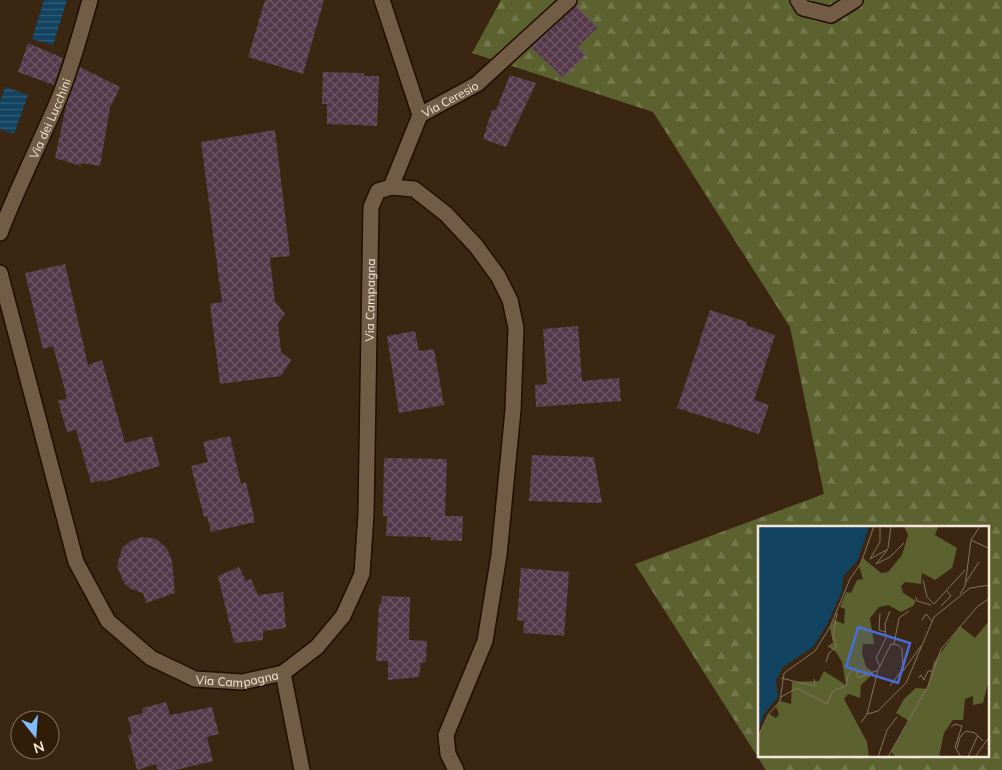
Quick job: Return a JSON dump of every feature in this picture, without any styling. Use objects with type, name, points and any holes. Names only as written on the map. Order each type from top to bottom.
[{"type":"street","name":"Via dei Lucchini","points":[[0,233],[17,188],[57,102],[79,40],[90,0]]},
{"type":"street","name":"Via Ceresio","points":[[382,0],[420,115],[477,84],[569,0]]},
{"type":"street","points":[[798,0],[803,8],[831,15],[856,0]]},
{"type":"street","name":"Via Campagna","points":[[0,273],[76,562],[108,621],[151,658],[195,679],[242,682],[283,673],[317,647],[343,616],[362,574],[366,514],[371,207],[378,191],[391,187],[420,115]]},
{"type":"street","points":[[391,187],[414,189],[446,214],[476,246],[498,276],[510,300],[516,328],[512,410],[499,555],[485,641],[446,735],[448,754],[456,770]]},
{"type":"street","points":[[283,673],[302,770]]},
{"type":"green space","points":[[501,0],[1002,0],[1002,770],[766,770],[758,758],[990,758],[990,526],[758,526],[758,757],[635,564],[824,494],[790,327],[653,112],[472,53]]},
{"type":"water","points":[[44,0],[67,0],[53,45],[32,39]]},
{"type":"water","points":[[5,87],[28,95],[14,134],[0,129],[0,102]]},
{"type":"building","points":[[265,0],[324,0],[303,74],[248,57]]},
{"type":"building","points":[[576,6],[598,27],[578,47],[586,55],[563,78],[531,47]]},
{"type":"building","points":[[28,43],[63,58],[54,85],[18,72]]},
{"type":"building","points":[[80,67],[120,87],[110,108],[100,166],[81,163],[81,166],[55,158],[67,102]]},
{"type":"building","points":[[323,72],[364,73],[364,76],[379,76],[377,126],[327,124],[327,104],[322,104]]},
{"type":"building","points":[[510,75],[536,83],[506,147],[483,139],[492,110],[496,110]]},
{"type":"building","points":[[275,130],[290,256],[270,258],[275,302],[285,314],[278,323],[281,352],[291,360],[281,376],[220,384],[210,304],[222,302],[201,142]]},
{"type":"building","points":[[65,264],[88,365],[102,360],[125,443],[152,436],[160,466],[103,482],[102,480],[91,483],[76,430],[67,432],[58,401],[67,398],[53,346],[43,349],[25,273]]},
{"type":"building","points":[[710,310],[747,322],[746,325],[775,335],[754,400],[769,405],[759,434],[677,408]]},
{"type":"building","points":[[578,326],[582,381],[619,378],[621,401],[536,407],[535,385],[547,384],[543,329]]},
{"type":"building","points":[[415,331],[419,351],[434,349],[444,405],[399,413],[387,336]]},
{"type":"building","points":[[230,436],[241,484],[246,482],[255,522],[211,532],[207,516],[204,517],[191,466],[208,462],[203,442]]},
{"type":"building","points":[[532,455],[594,457],[602,503],[529,501]]},
{"type":"building","points":[[384,458],[447,459],[445,516],[463,516],[462,541],[431,540],[431,537],[386,536],[387,516],[383,516]]},
{"type":"building","points":[[142,537],[156,539],[167,548],[172,561],[175,593],[146,603],[143,593],[131,589],[124,583],[117,566],[122,548],[129,542]]},
{"type":"building","points":[[239,567],[246,581],[251,579],[258,595],[283,592],[286,628],[263,631],[263,640],[234,643],[218,576]]},
{"type":"building","points":[[521,568],[569,572],[564,636],[523,633],[524,621],[517,620]]},
{"type":"building","points":[[382,596],[410,597],[409,640],[427,641],[426,662],[421,663],[419,677],[388,680],[388,661],[376,661],[379,604],[381,604]]},
{"type":"building","points":[[166,702],[170,715],[212,707],[219,734],[207,737],[213,761],[176,770],[158,770],[156,764],[137,770],[128,735],[132,734],[128,717],[143,713],[142,708]]}]
